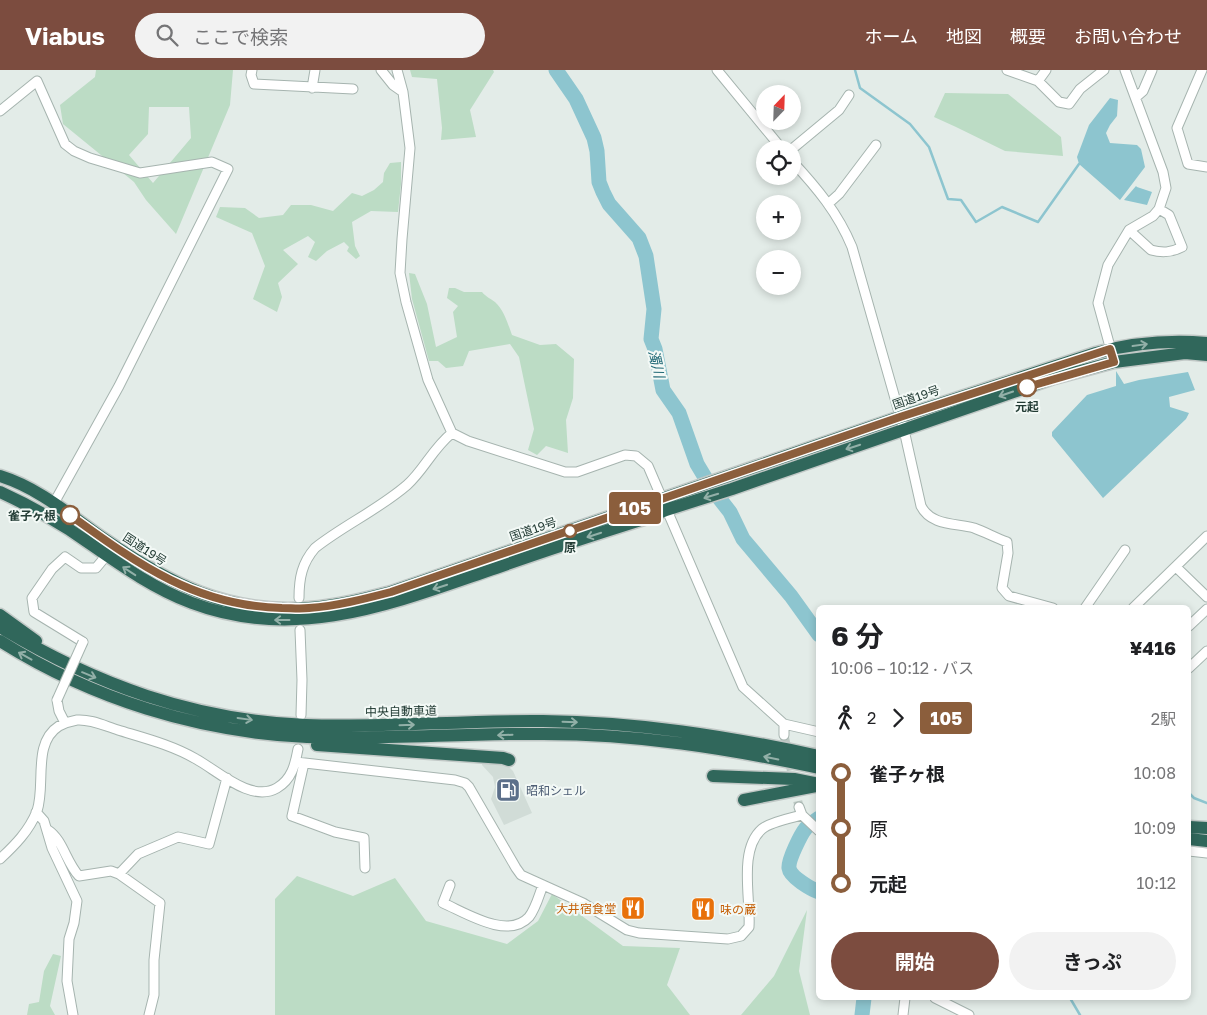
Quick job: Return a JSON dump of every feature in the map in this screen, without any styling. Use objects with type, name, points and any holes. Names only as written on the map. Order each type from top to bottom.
[{"type":"highway","name":"国道19号","points":[[730,483],[900,417],[1110,349],[1165,342],[1207,343]]},
{"type":"highway","name":"国道19号","points":[[0,476],[32,490],[54,503],[140,563],[165,578],[191,590],[246,606],[308,609],[343,604],[391,592],[687,496],[904,430],[1038,383],[1114,362],[1185,353],[1207,355]]},
{"type":"highway","name":"国道19号","points":[[0,492],[68,529],[131,573],[164,591],[215,610],[248,618],[272,620],[328,618],[390,603],[647,518],[664,505]]},
{"type":"highway","points":[[0,615],[30,636],[56,659]]},
{"type":"highway","name":"中央自動車道","points":[[0,628],[56,659],[116,686],[168,703],[220,715],[307,725],[392,726],[541,721],[598,723],[706,734],[816,755]]},
{"type":"highway","points":[[0,641],[79,684],[125,702],[215,726],[268,734],[350,738],[542,734],[606,736],[705,746],[816,767]]},
{"type":"highway","points":[[125,702],[146,716],[174,725],[262,741],[503,758],[509,760]]},
{"type":"highway","points":[[713,776],[794,779],[816,784]]},
{"type":"highway","points":[[744,800],[816,786]]},
{"type":"highway","points":[[1191,827],[1207,828]]},
{"type":"highway","points":[[1191,839],[1207,840]]},
{"type":"street","points":[[252,70],[251,75],[254,84],[353,89]]},
{"type":"street","points":[[312,88],[315,70]]},
{"type":"street","points":[[381,70],[393,85],[403,92]]},
{"type":"street","points":[[397,70],[403,92],[410,148],[400,273],[406,302],[428,380],[452,434],[468,441],[565,472],[577,472],[625,455],[636,456],[648,466],[743,687],[784,724],[816,731]]},
{"type":"street","points":[[717,70],[775,140]]},
{"type":"street","points":[[1007,70],[1038,82],[1059,102],[1069,104],[1080,89],[1104,70]]},
{"type":"street","points":[[1038,82],[1046,70]]},
{"type":"street","points":[[1114,362],[1098,303],[1108,265],[1129,230],[1153,216],[1159,209],[1166,188],[1165,177],[1125,70]]},
{"type":"street","points":[[1136,97],[1143,91],[1152,70]]},
{"type":"street","points":[[1202,71],[1177,128],[1188,164],[1207,167]]},
{"type":"street","points":[[0,111],[37,80],[66,144],[82,155],[140,172],[212,162],[228,169],[120,386],[54,503]]},
{"type":"street","points":[[801,142],[839,110],[849,95]]},
{"type":"street","points":[[829,203],[839,194],[876,145]]},
{"type":"street","points":[[801,171],[829,203],[843,226],[852,247],[904,430],[921,506],[931,517],[948,524],[973,528],[1007,542],[1008,553],[1002,588],[1009,596],[1042,605]]},
{"type":"street","points":[[1129,230],[1154,251],[1172,252],[1182,247],[1169,215],[1159,209]]},
{"type":"street","points":[[299,598],[299,582],[302,567],[314,548],[394,496],[410,482],[442,441],[452,434]]},
{"type":"street","points":[[1137,605],[1207,536]]},
{"type":"street","points":[[1087,605],[1125,550]]},
{"type":"street","points":[[65,723],[58,711],[57,700],[83,642],[34,612],[32,598],[52,569],[65,557],[81,568],[96,568],[106,556]]},
{"type":"street","points":[[1176,567],[1207,598]]},
{"type":"street","points":[[1191,624],[1207,609]]},
{"type":"street","points":[[300,630],[301,715]]},
{"type":"street","points":[[1191,666],[1207,651]]},
{"type":"street","points":[[0,859],[23,837],[36,812],[44,746],[53,731],[65,723],[77,720],[91,722],[164,744],[196,759],[252,791],[271,791],[288,779],[294,768],[300,763],[455,780],[464,783],[469,787],[516,868],[526,878],[583,903],[632,932],[728,939],[741,936],[749,928],[747,889],[751,845],[762,828],[801,811],[816,828]]},
{"type":"street","points":[[784,724],[784,735]]},
{"type":"street","points":[[298,749],[300,763],[292,816],[335,832],[364,838],[365,868]]},
{"type":"street","points":[[119,874],[138,854],[178,837],[209,844],[227,778]]},
{"type":"street","points":[[36,812],[44,821],[52,848],[76,901],[74,923],[69,939],[67,981],[73,1015]]},
{"type":"street","points":[[48,830],[54,834],[72,869],[79,876],[111,871],[119,874],[160,903],[154,960],[154,995],[149,1015]]},
{"type":"street","points":[[1191,851],[1207,854]]},
{"type":"street","points":[[450,885],[443,904],[494,925],[505,927],[522,922],[529,916],[534,910],[543,885]]},
{"type":"street","points":[[903,1015],[905,1000]]},
{"type":"street","points":[[939,1000],[969,1015]]},
{"type":"shaded area","name":"昭和シェル","points":[[482,760],[506,764],[513,771],[532,813],[504,825],[491,799],[495,787],[493,777],[482,765]]},
{"type":"green space","points":[[96,70],[233,70],[230,105],[176,234],[146,200],[134,182],[63,124],[60,105],[95,77]],"holes":[[[149,107],[189,107],[191,138],[153,183],[129,155],[148,134]]]},
{"type":"green space","points":[[410,70],[493,70],[494,72],[470,110],[476,137],[441,140],[442,128],[437,79],[412,77]]},
{"type":"green space","points":[[945,93],[1008,94],[1061,137],[1063,156],[1005,151],[934,117]]},
{"type":"green space","points":[[401,162],[398,212],[371,211],[352,222],[355,246],[360,256],[356,259],[347,251],[349,247],[344,242],[327,251],[316,261],[308,257],[315,242],[308,236],[283,250],[298,264],[278,283],[282,297],[277,312],[253,299],[265,266],[252,233],[216,217],[220,207],[245,208],[259,218],[283,215],[291,205],[311,205],[333,211],[352,193],[362,196],[374,190],[383,182],[384,173],[390,163]]},
{"type":"green space","points":[[409,273],[415,274],[427,304],[436,347],[457,337],[453,312],[458,306],[447,298],[449,288],[455,288],[464,292],[482,292],[495,302],[503,313],[512,335],[540,345],[556,344],[574,359],[573,398],[566,420],[568,453],[546,446],[537,455],[528,450],[534,429],[519,357],[510,344],[469,351],[463,366],[446,368],[438,361],[429,361],[412,299]]},
{"type":"green space","points":[[297,876],[353,896],[395,878],[426,921],[507,944],[538,921],[552,894],[623,946],[680,948],[667,985],[690,1015],[275,1015],[275,899]]},
{"type":"green space","points":[[807,910],[799,971],[810,1015],[741,1015],[774,976]]},
{"type":"green space","points":[[53,954],[61,956],[50,1006],[55,1015],[27,1015],[29,1004],[39,1002],[44,971]]},
{"type":"water","points":[[1110,98],[1118,100],[1117,116],[1106,133],[1110,143],[1137,145],[1141,149],[1145,167],[1120,200],[1079,164],[1077,157],[1089,125]]},
{"type":"water","points":[[1136,186],[1152,192],[1147,205],[1124,200]]},
{"type":"water","points":[[1116,371],[1124,384],[1188,372],[1195,390],[1169,397],[1170,407],[1189,413],[1186,419],[1103,498],[1052,436],[1052,432],[1087,395],[1116,386]]},
{"type":"waterway","name":"濁川","points":[[556,70],[576,99],[594,138],[597,151],[599,182],[603,192],[609,204],[639,238],[646,256],[654,309],[651,339],[655,349],[663,390],[679,413],[697,464],[712,489],[730,512],[743,539],[791,596],[816,631]]},
{"type":"waterway","points":[[855,70],[860,88],[910,124],[929,147],[948,199],[961,200],[976,222],[1002,207],[1038,222],[1079,164]]},
{"type":"waterway","points":[[1191,795],[1207,803]]},
{"type":"waterway","points":[[816,820],[804,831],[789,864],[790,871],[797,879],[816,890]]},
{"type":"waterway","points":[[862,1015],[864,1000]]},
{"type":"waterway","points":[[1071,1000],[1080,1015]]},
{"type":"tunnel","points":[[784,735],[799,807]]},
{"type":"bus line","name":"105","points":[[70,515],[140,563],[165,578],[191,590],[246,606],[308,609],[343,604],[391,592],[900,417],[1110,349],[1114,362],[1027,387]]},
{"type":"place","name":"元起","points":[[1027,387]]},
{"type":"place","name":"雀子ヶ根","points":[[70,515]]},
{"type":"place","name":"原","points":[[570,531]]},
{"type":"place","name":"昭和シェル","points":[[508,790]]},
{"type":"place","name":"大井宿食堂","points":[[633,908]]},
{"type":"place","name":"味の蔵","points":[[703,909]]}]
